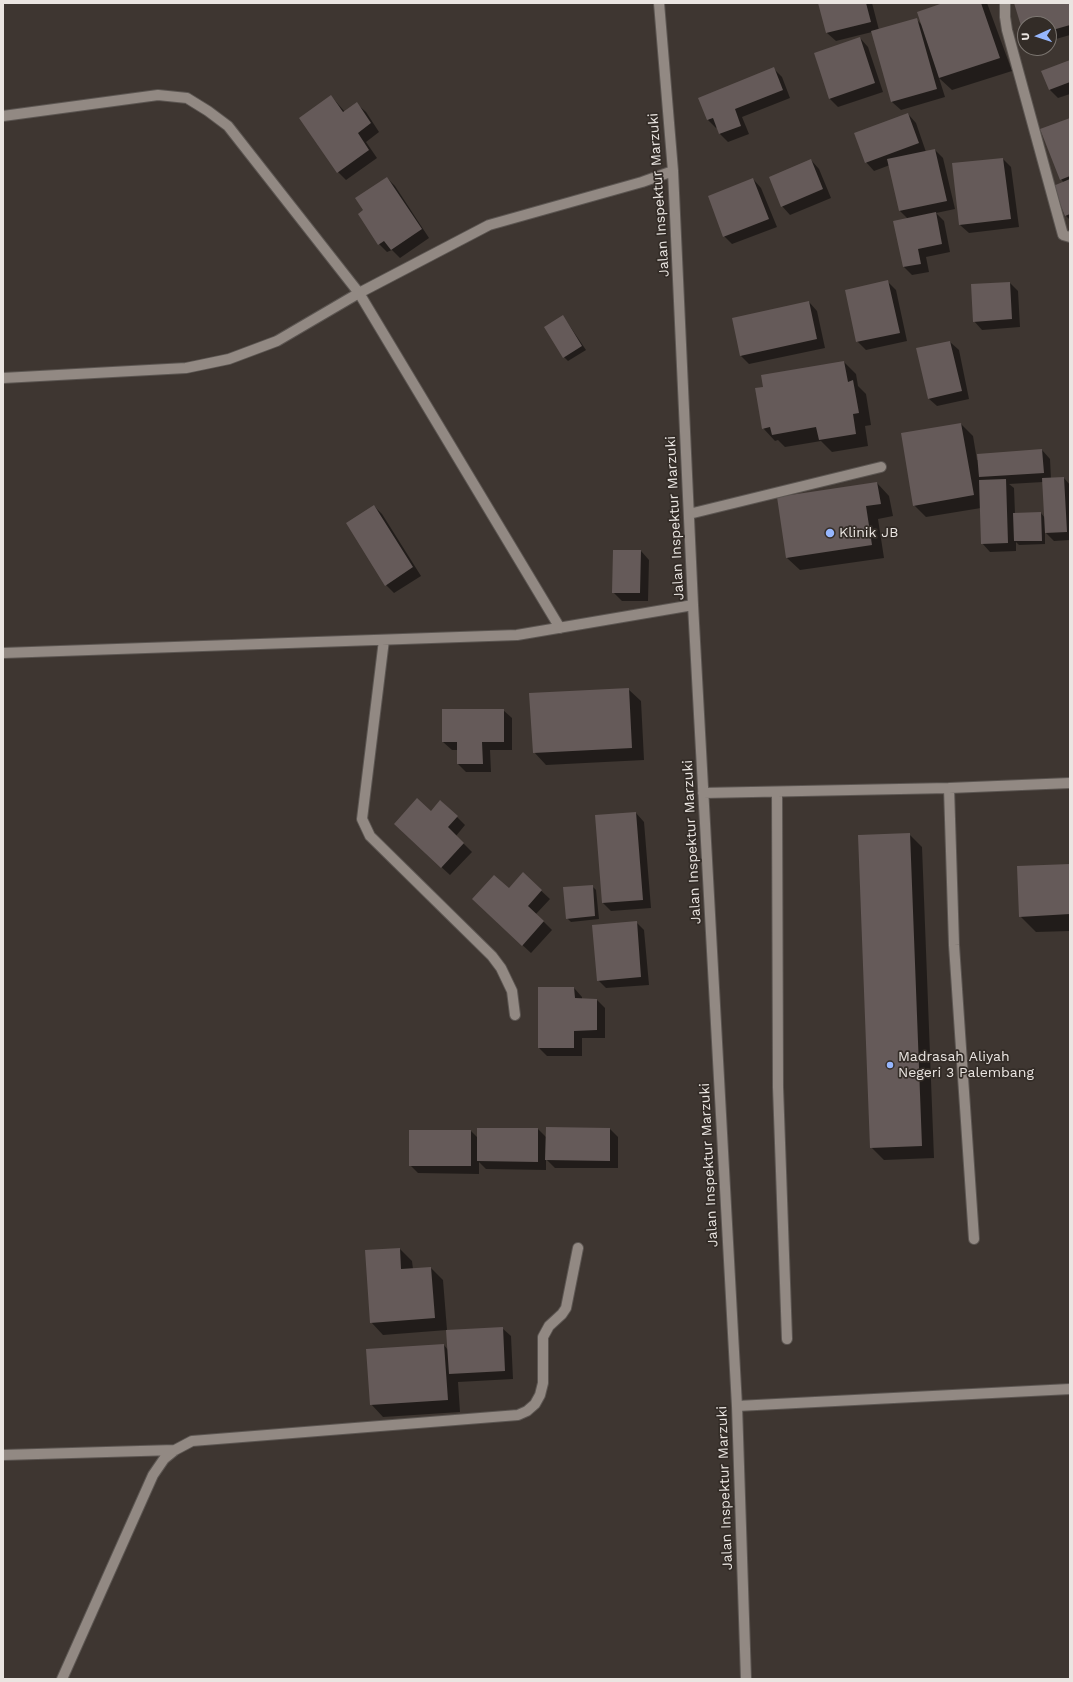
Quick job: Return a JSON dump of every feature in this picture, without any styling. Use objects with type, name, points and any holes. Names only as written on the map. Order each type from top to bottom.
[{"type":"street","name":"Jalan Inspektur Marzuki","points":[[659,3],[673,171],[693,605],[736,1406],[746,1679]]},
{"type":"street","points":[[1005,3],[1007,30],[1063,236],[1070,237]]},
{"type":"street","points":[[3,116],[158,95],[187,98],[228,126],[359,293],[560,628]]},
{"type":"street","points":[[3,378],[186,368],[229,359],[277,341],[359,293],[489,225],[642,182],[673,171]]},
{"type":"street","points":[[689,514],[881,468]]},
{"type":"street","points":[[3,653],[517,635],[693,605]]},
{"type":"street","points":[[384,640],[362,819],[370,836],[492,956],[501,968],[512,991],[515,1015]]},
{"type":"street","points":[[703,793],[949,788],[1070,783]]},
{"type":"street","points":[[949,788],[954,945],[974,1239]]},
{"type":"street","points":[[777,792],[778,1087],[787,1339]]},
{"type":"street","points":[[62,1679],[154,1475],[164,1459],[175,1450],[192,1441],[518,1416],[535,1404],[540,1395],[543,1383],[543,1337],[549,1326],[562,1314],[566,1308],[578,1248]]},
{"type":"street","points":[[736,1406],[1070,1389]]},
{"type":"street","points":[[3,1456],[175,1450]]},
{"type":"building","points":[[818,3],[866,3],[871,22],[826,33]]},
{"type":"building","points":[[943,3],[981,3],[1000,58],[939,78],[917,12]]},
{"type":"building","points":[[1014,3],[1070,3],[1070,25],[1057,29],[1057,16],[1018,16]]},
{"type":"building","points":[[917,18],[937,89],[891,102],[871,31]]},
{"type":"building","points":[[860,37],[875,83],[829,99],[814,53]]},
{"type":"building","points":[[1070,60],[1070,82],[1049,90],[1041,71]]},
{"type":"building","points":[[774,67],[783,90],[735,109],[741,126],[719,134],[713,118],[707,120],[698,98]]},
{"type":"building","points":[[331,95],[343,112],[357,102],[371,123],[358,133],[369,150],[337,173],[299,118]]},
{"type":"building","points":[[908,113],[919,143],[865,163],[854,133]]},
{"type":"building","points":[[1070,118],[1070,176],[1060,180],[1040,129]]},
{"type":"building","points":[[935,149],[947,201],[899,211],[887,159]]},
{"type":"building","points":[[1003,158],[1011,219],[959,225],[952,163]]},
{"type":"building","points":[[811,159],[823,189],[781,207],[769,177]]},
{"type":"building","points":[[387,177],[422,229],[391,250],[384,241],[378,245],[358,214],[363,210],[355,198]]},
{"type":"building","points":[[753,178],[769,219],[723,237],[708,196]]},
{"type":"building","points":[[1070,179],[1070,214],[1065,216],[1053,186]]},
{"type":"building","points":[[936,212],[942,244],[918,249],[921,264],[903,267],[893,221]]},
{"type":"building","points":[[888,280],[900,333],[856,342],[845,290]]},
{"type":"building","points":[[1010,282],[1012,319],[973,322],[971,284]]},
{"type":"building","points":[[809,301],[817,339],[740,356],[732,318]]},
{"type":"building","points":[[563,315],[582,346],[563,358],[544,327]]},
{"type":"building","points":[[950,341],[962,391],[928,399],[916,348]]},
{"type":"building","points":[[844,361],[848,382],[853,380],[859,413],[853,414],[856,434],[819,440],[816,427],[772,435],[770,427],[762,429],[755,388],[763,387],[761,375]]},
{"type":"building","points":[[961,423],[974,495],[913,506],[901,433]]},
{"type":"building","points":[[1042,449],[1044,473],[979,477],[977,454]]},
{"type":"building","points":[[1064,477],[1067,532],[1045,533],[1042,478]]},
{"type":"building","points":[[1006,479],[1008,543],[981,544],[979,480]]},
{"type":"building","points":[[877,482],[881,504],[866,506],[872,545],[786,558],[777,497]]},
{"type":"building","points":[[374,505],[413,567],[385,586],[346,523]]},
{"type":"building","points":[[1041,512],[1042,541],[1014,541],[1013,513]]},
{"type":"building","points":[[613,550],[641,550],[640,593],[612,593]]},
{"type":"building","points":[[629,688],[632,748],[533,753],[529,693]]},
{"type":"building","points":[[442,709],[504,709],[504,742],[482,742],[483,764],[457,764],[457,742],[442,742]]},
{"type":"building","points":[[417,798],[431,811],[440,800],[458,816],[448,827],[464,843],[441,868],[394,824]]},
{"type":"building","points":[[636,812],[643,900],[602,903],[595,815]]},
{"type":"building","points":[[910,833],[922,1146],[870,1148],[858,835]]},
{"type":"building","points":[[1070,864],[1070,914],[1019,917],[1017,866]]},
{"type":"building","points":[[523,872],[542,890],[528,906],[544,921],[522,946],[472,899],[494,875],[509,888]]},
{"type":"building","points":[[593,885],[595,916],[566,919],[563,887]]},
{"type":"building","points":[[637,921],[641,977],[597,981],[592,925]]},
{"type":"building","points":[[538,987],[574,987],[575,998],[597,999],[597,1030],[574,1031],[574,1048],[538,1048]]},
{"type":"building","points":[[546,1127],[610,1128],[610,1161],[545,1160]]},
{"type":"building","points":[[477,1128],[538,1128],[538,1162],[477,1161]]},
{"type":"building","points":[[409,1130],[471,1130],[471,1166],[409,1166]]},
{"type":"building","points":[[400,1248],[401,1269],[431,1267],[435,1318],[370,1323],[365,1250]]},
{"type":"building","points":[[503,1327],[505,1371],[449,1374],[446,1330]]},
{"type":"building","points":[[444,1344],[448,1400],[370,1405],[366,1349]]},
{"type":"place","name":"Klinik JB","points":[[830,533]]},
{"type":"place","name":"Madrasah Aliyah Negeri 3 Palembang","points":[[890,1065]]}]
